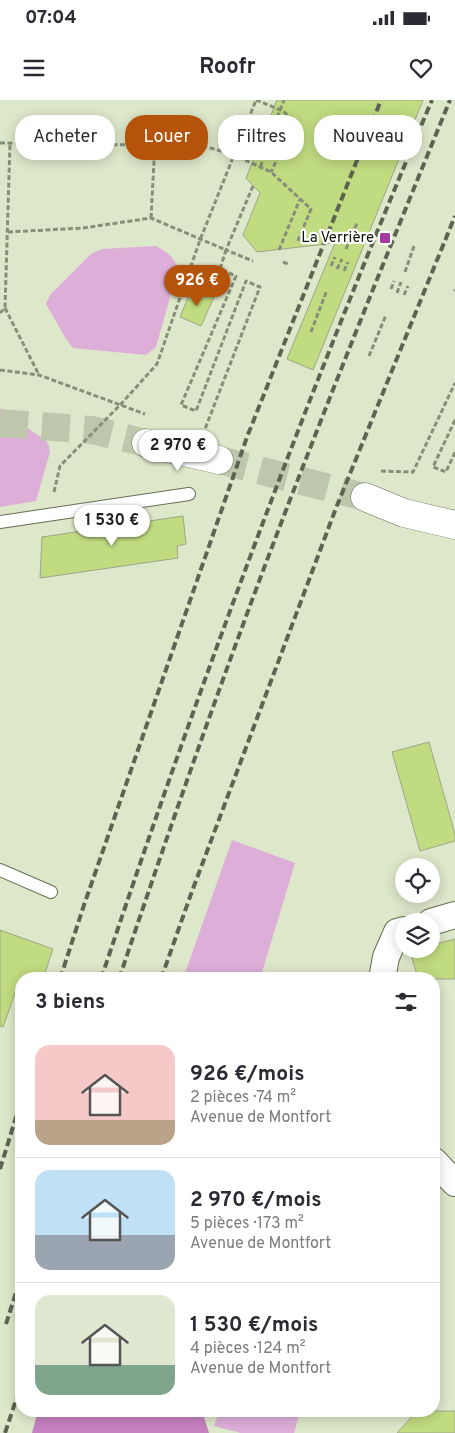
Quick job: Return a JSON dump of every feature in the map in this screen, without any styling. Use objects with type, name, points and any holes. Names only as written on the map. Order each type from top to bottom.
[{"type":"street","points":[[150,430],[219,460]]},
{"type":"street","points":[[455,510],[365,497],[404,513],[455,525]]},
{"type":"street","points":[[440,919],[455,915]]},
{"type":"street","points":[[383,972],[386,957],[395,937]]},
{"type":"street","points":[[440,1167],[455,1183]]},
{"type":"lane","points":[[0,522],[189,494]]},
{"type":"lane","points":[[0,870],[51,892]]},
{"type":"path","points":[[250,115],[256,100],[280,110],[295,122],[271,172]]},
{"type":"path","points":[[261,168],[264,150],[284,100]]},
{"type":"path","points":[[0,143],[125,145]]},
{"type":"path","points":[[10,143],[5,308],[39,375]]},
{"type":"path","points":[[151,218],[154,160]]},
{"type":"path","points":[[53,498],[60,466],[122,404],[157,364],[200,240],[232,160]]},
{"type":"path","points":[[244,160],[271,172],[311,209],[297,243]]},
{"type":"path","points":[[204,432],[260,287],[246,281],[196,411],[181,405],[236,276],[220,269],[253,186]]},
{"type":"path","points":[[279,250],[300,199]]},
{"type":"path","points":[[8,232],[83,228],[151,218],[253,261]]},
{"type":"path","points":[[346,249],[357,223]]},
{"type":"path","points":[[405,272],[414,246]]},
{"type":"path","points":[[331,266],[335,257]]},
{"type":"path","points":[[337,269],[342,259]]},
{"type":"path","points":[[283,262],[288,264]]},
{"type":"path","points":[[344,271],[348,262]]},
{"type":"path","points":[[391,289],[394,281]]},
{"type":"path","points":[[397,293],[402,282]]},
{"type":"path","points":[[404,295],[408,286]]},
{"type":"path","points":[[311,332],[327,290]]},
{"type":"path","points":[[0,313],[5,308]]},
{"type":"path","points":[[369,356],[386,314]]},
{"type":"path","points":[[0,370],[39,375],[122,404],[150,430]]},
{"type":"path","points":[[373,471],[413,472],[455,382]]},
{"type":"path","points":[[455,420],[433,467],[446,472],[455,452]]},
{"type":"shaded area","points":[[156,246],[170,255],[178,269],[156,347],[146,355],[73,348],[46,304],[50,295],[91,254],[102,249]]},
{"type":"shaded area","points":[[0,408],[46,441],[49,446],[50,452],[36,501],[0,507]]},
{"type":"shaded area","points":[[232,840],[295,863],[262,972],[185,972]]},
{"type":"shaded area","points":[[36,1417],[204,1417],[209,1433],[32,1433]]},
{"type":"shaded area","points":[[217,1417],[298,1417],[294,1433],[241,1433],[214,1426]]},
{"type":"building","points":[[277,100],[423,100],[417,115],[314,115],[314,160],[399,160],[313,370],[287,359],[335,243],[257,252],[243,235],[260,193],[246,178],[253,160],[304,160],[304,115],[271,115]]},
{"type":"building","points":[[192,288],[214,297],[201,326],[180,317]]},
{"type":"building","points":[[183,516],[186,544],[177,546],[178,558],[40,578],[42,537]]},
{"type":"building","points":[[429,742],[455,834],[455,841],[420,851],[392,752]]},
{"type":"building","points":[[0,930],[53,949],[45,972],[15,972],[15,993],[3,1027],[0,1026]]},
{"type":"building","points":[[455,939],[455,979],[440,979],[440,972],[416,972],[412,958],[440,958],[440,943]]},
{"type":"building","points":[[440,1411],[455,1411],[455,1433],[397,1433],[412,1417],[440,1417]]},
{"type":"tunnel","points":[[0,423],[92,430],[146,443]]},
{"type":"tunnel","points":[[219,460],[365,497]]},
{"type":"railway","points":[[62,972],[247,437],[381,100]]},
{"type":"railway","points":[[103,972],[177,757],[258,536],[343,317],[432,100]]},
{"type":"railway","points":[[121,972],[188,778],[260,578],[345,359],[450,100]]},
{"type":"railway","points":[[163,972],[336,508],[455,216]]},
{"type":"railway","points":[[0,1169],[15,1120]]},
{"type":"railway","points":[[6,1324],[15,1296]]},
{"type":"railway","points":[[5,1433],[15,1403]]},
{"type":"place","name":"La Verrière","points":[[385,238]]}]
